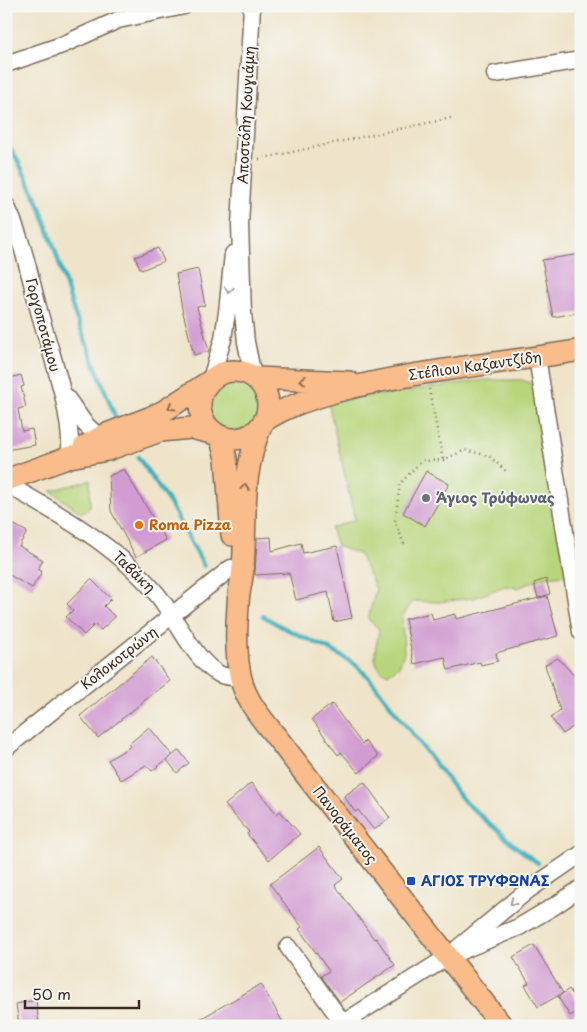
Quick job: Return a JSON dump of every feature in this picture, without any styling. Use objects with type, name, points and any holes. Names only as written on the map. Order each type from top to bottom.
[{"type":"main road","name":"Στέλιου Καζαντζίδη","points":[[263,423],[280,410],[293,405],[369,383],[581,350]]},
{"type":"main road","points":[[6,480],[70,457],[107,450],[122,435],[174,406],[222,372],[231,370],[245,372],[255,377],[263,385],[268,398],[268,408],[263,423],[254,433],[245,437],[235,439],[200,429],[181,428],[122,435]]},
{"type":"main road","name":"Στέλιου Καζαντζίδη","points":[[255,377],[369,383]]},
{"type":"main road","points":[[209,381],[201,395],[200,410],[206,424],[218,435]]},
{"type":"main road","name":"Πανοράματος","points":[[263,423],[251,453],[246,482],[243,563],[238,605],[238,656],[241,678],[250,700],[271,729],[502,1026]]},
{"type":"main road","name":"Πανοράματος","points":[[218,435],[226,458],[232,536],[233,587],[238,605]]},
{"type":"street","points":[[6,64],[62,45],[116,13],[184,6]]},
{"type":"street","name":"Αποστόλη Κουγιάμη","points":[[252,6],[240,225],[243,313],[246,342],[255,377]]},
{"type":"street","points":[[495,74],[581,60]]},
{"type":"street","name":"Γοργοποτάμου","points":[[6,205],[25,260],[61,389],[70,436],[70,457]]},
{"type":"street","name":"Αποστόλη Κουγιάμη","points":[[209,381],[223,339],[232,265],[240,225]]},
{"type":"street","points":[[538,357],[581,632]]},
{"type":"street","name":"Γοργοποτάμου","points":[[61,389],[77,414],[122,435]]},
{"type":"street","name":"Ταβάκη","points":[[6,484],[78,527],[113,551],[156,594],[173,616],[198,655],[210,667],[223,676],[241,678]]},
{"type":"street","name":"Κολοκοτρώνη","points":[[6,748],[232,568]]},
{"type":"street","points":[[288,947],[344,1023],[449,956],[527,891],[581,854]]},
{"type":"street","points":[[449,956],[519,927],[581,888]]},
{"type":"path","points":[[243,163],[451,118]]},
{"type":"path","points":[[426,373],[443,460]]},
{"type":"path","points":[[404,544],[395,522],[400,484],[421,461],[443,460],[465,450],[489,456],[506,472]]},
{"type":"green space","points":[[235,377],[245,379],[254,385],[260,394],[262,404],[260,414],[254,423],[245,429],[235,431],[225,429],[216,423],[210,414],[208,404],[210,394],[216,385],[225,379]]},
{"type":"green space","points":[[485,380],[522,380],[538,386],[566,575],[544,577],[518,588],[505,586],[474,598],[439,602],[413,601],[402,617],[404,653],[399,666],[388,674],[377,665],[375,660],[379,629],[368,619],[376,589],[359,554],[337,546],[331,528],[355,520],[328,402]]},
{"type":"green space","points":[[90,480],[90,508],[81,513],[51,491]]},
{"type":"building","points":[[158,248],[164,261],[141,270],[135,257]]},
{"type":"building","points":[[581,254],[581,312],[553,317],[542,260]]},
{"type":"building","points":[[198,269],[205,305],[197,307],[209,351],[194,355],[182,309],[176,274]]},
{"type":"building","points":[[21,375],[24,386],[21,387],[26,407],[18,409],[22,431],[32,429],[35,445],[6,450],[6,379]]},
{"type":"building","name":"Roma Pizza","points":[[124,469],[166,540],[136,557],[111,511],[109,476]]},
{"type":"building","name":"Άγιος Τρύφωνας","points":[[426,471],[449,484],[425,526],[403,513]]},
{"type":"building","points":[[6,520],[27,532],[19,546],[43,560],[38,569],[42,572],[32,588],[6,573]]},
{"type":"building","points":[[271,537],[272,551],[301,543],[303,553],[337,546],[352,618],[334,622],[328,592],[296,600],[289,573],[255,575],[257,538]]},
{"type":"building","points":[[91,579],[111,599],[104,606],[115,617],[101,630],[95,624],[84,635],[66,617],[73,610],[67,604]]},
{"type":"building","points":[[546,579],[550,594],[538,598],[534,583]]},
{"type":"building","points":[[547,596],[558,636],[496,653],[498,661],[481,665],[480,662],[448,670],[445,657],[414,664],[405,619],[431,613],[433,620],[455,614],[456,619]]},
{"type":"building","points":[[152,657],[170,681],[98,738],[80,716]]},
{"type":"building","points":[[558,658],[581,683],[581,721],[563,734],[551,718],[560,710],[545,665]]},
{"type":"building","points":[[332,704],[362,744],[365,741],[378,756],[359,773],[341,752],[338,755],[312,719]]},
{"type":"building","points":[[149,727],[172,755],[152,771],[146,765],[121,780],[108,760],[131,746],[129,744]]},
{"type":"building","points":[[179,750],[189,763],[177,773],[167,760]]},
{"type":"building","points":[[364,782],[390,818],[374,830],[358,810],[355,812],[344,796]]},
{"type":"building","points":[[251,783],[277,814],[280,811],[300,834],[269,860],[247,834],[249,832],[225,805]]},
{"type":"building","points":[[319,847],[343,879],[335,885],[395,965],[340,1002],[321,976],[329,971],[299,929],[302,927],[270,884]]},
{"type":"building","points":[[534,945],[563,993],[538,1007],[525,985],[529,983],[513,957]]},
{"type":"building","points":[[261,984],[285,1026],[188,1026]]},
{"type":"building","points":[[569,989],[581,1007],[581,1009],[570,1016],[558,997]]},
{"type":"building","points":[[36,1000],[39,1023],[19,1025],[16,1004]]},
{"type":"waterway","points":[[6,140],[38,202],[74,312],[115,416]]},
{"type":"waterway","points":[[138,457],[171,505],[204,566]]},
{"type":"waterway","points":[[263,616],[333,651],[356,665],[371,680],[464,801],[515,846],[538,863]]},
{"type":"place","name":"Άγιος Τρύφωνας","points":[[426,498]]},
{"type":"place","name":"Roma Pizza","points":[[139,525]]},
{"type":"place","name":"ΑΓΙΟΣ ΤΡΥΦΩΝΑΣ","points":[[411,881]]}]
